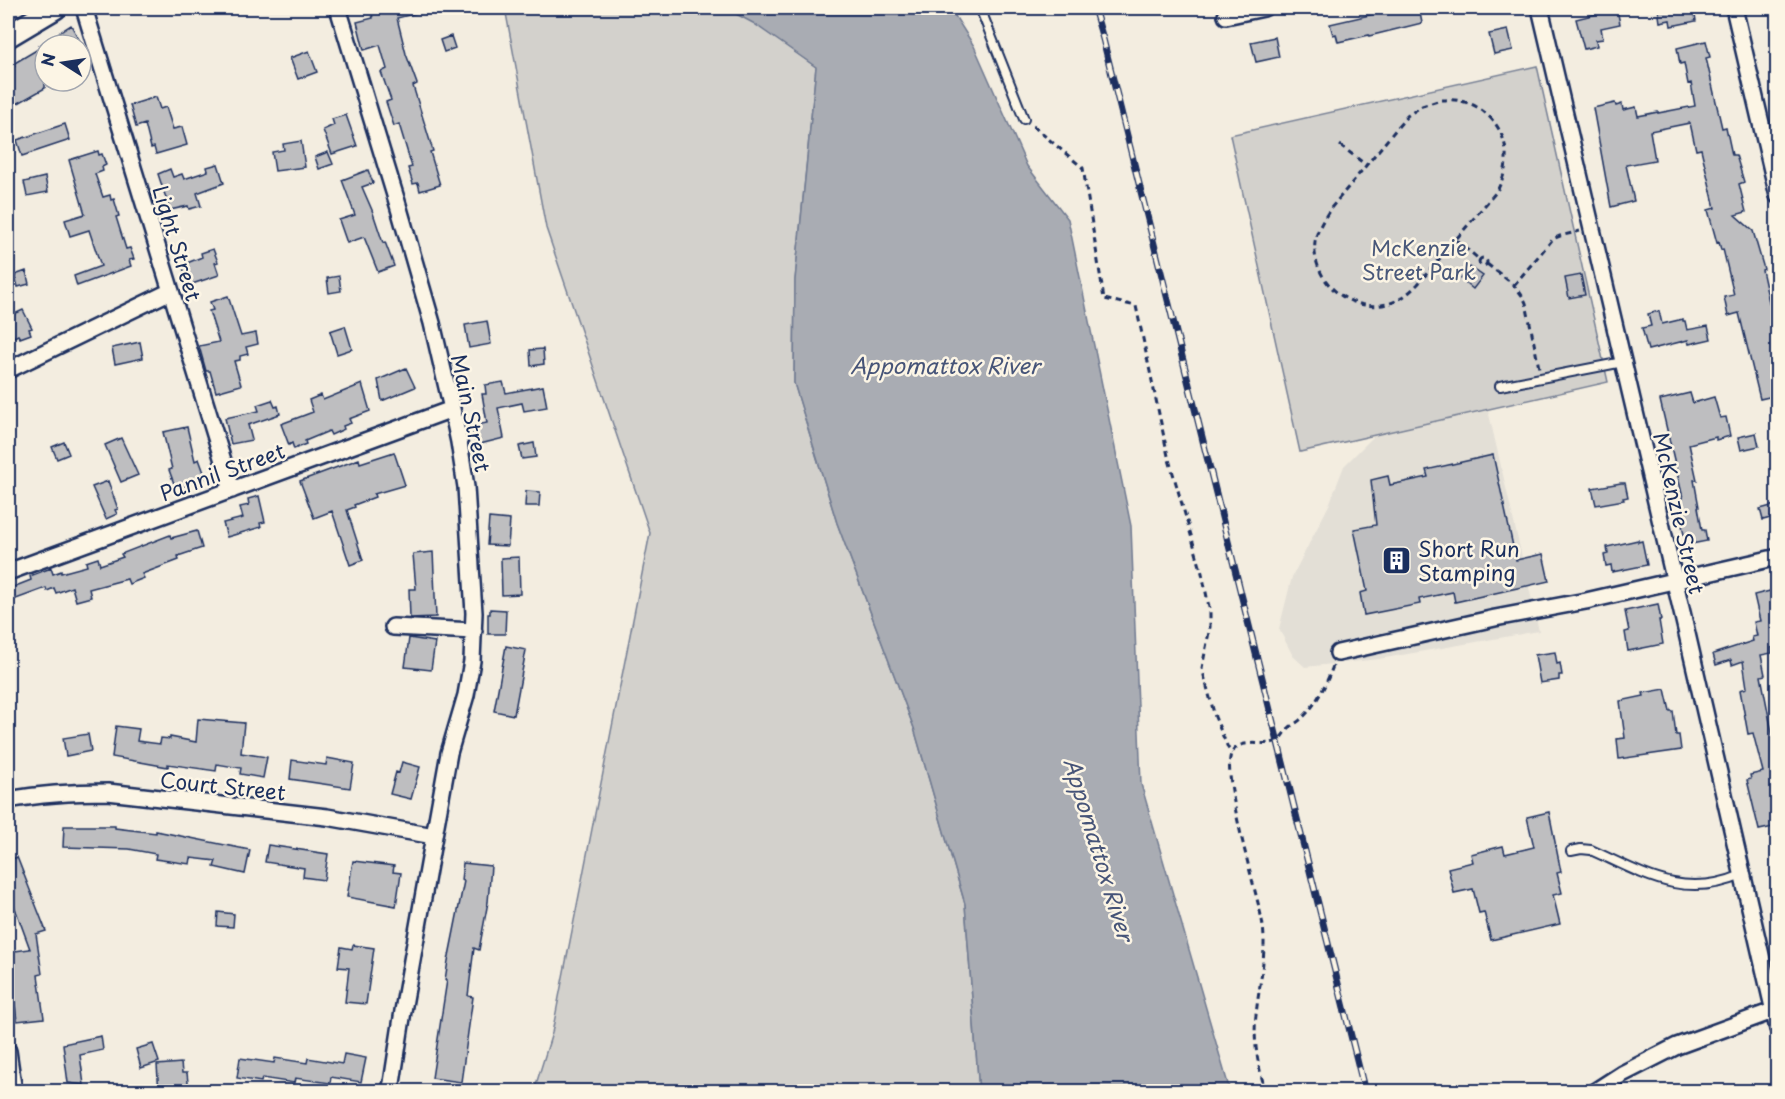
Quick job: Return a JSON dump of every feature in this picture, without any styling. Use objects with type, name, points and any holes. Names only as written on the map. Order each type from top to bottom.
[{"type":"main road","points":[[8,36],[55,8]]},
{"type":"street","name":"Light Street","points":[[84,8],[232,490]]},
{"type":"street","name":"Main Street","points":[[338,8],[432,323],[452,409],[466,486],[474,631],[466,695],[449,753],[389,1092]]},
{"type":"street","points":[[1226,16],[1264,8]]},
{"type":"street","name":"McKenzie Street","points":[[1540,8],[1778,1029]]},
{"type":"street","points":[[1734,8],[1778,196]]},
{"type":"street","points":[[8,370],[171,291]]},
{"type":"street","name":"Pannil Street","points":[[8,572],[452,409]]},
{"type":"street","points":[[1338,653],[1495,618],[1586,601],[1778,557]]},
{"type":"street","points":[[393,627],[474,631]]},
{"type":"street","name":"Court Street","points":[[8,800],[62,793],[108,792],[327,817],[434,836]]},
{"type":"street","points":[[1594,1092],[1622,1074],[1677,1046],[1775,1010]]},
{"type":"street","points":[[8,1051],[14,1092]]},
{"type":"lane","points":[[980,8],[1024,118]]},
{"type":"lane","points":[[1500,386],[1623,362]]},
{"type":"lane","points":[[1571,851],[1591,850],[1660,880],[1688,886],[1725,882],[1742,875]]},
{"type":"path","points":[[1441,100],[1460,100],[1479,108],[1493,121],[1503,138],[1507,157],[1503,177],[1497,191],[1418,284],[1404,297],[1387,304],[1369,306],[1351,302],[1335,292],[1323,278],[1316,260],[1316,242],[1320,224],[1330,208],[1366,165],[1407,116],[1422,106],[1441,100]]},
{"type":"path","points":[[1024,118],[1083,168],[1104,299],[1136,306],[1168,456],[1202,573],[1210,612],[1210,627],[1202,668],[1215,717],[1232,753]]},
{"type":"path","points":[[1340,145],[1366,165]]},
{"type":"path","points":[[1514,285],[1553,239],[1592,228]]},
{"type":"path","points":[[1455,240],[1480,260],[1486,258],[1487,264],[1514,285],[1522,295],[1526,303],[1541,378]]},
{"type":"path","points":[[1266,1092],[1258,1063],[1255,1039],[1255,1017],[1264,952],[1263,922],[1235,806],[1230,762],[1232,753],[1242,744],[1269,743],[1279,740],[1287,729],[1300,720],[1311,708],[1329,677],[1338,653]]},
{"type":"shaded area","points":[[1488,410],[1539,631],[1379,659],[1305,667],[1293,656],[1279,629],[1292,577],[1329,505],[1344,466],[1374,436]]},
{"type":"green space","points":[[505,8],[725,8],[753,22],[816,67],[795,280],[794,383],[837,523],[914,728],[965,904],[979,1091],[534,1091],[552,1033],[650,533],[546,228]]},
{"type":"green space","name":"McKenzie Street Park","points":[[1537,66],[1608,382],[1300,452],[1230,135]]},
{"type":"water","name":"Appomattox River","points":[[725,8],[950,8],[974,46],[1027,166],[1068,219],[1131,526],[1141,784],[1230,1091],[979,1091],[965,904],[914,728],[837,523],[794,383],[795,280],[816,67],[753,23]]},
{"type":"building","points":[[377,8],[420,8],[421,12],[397,18],[406,54],[417,84],[413,86],[433,151],[430,152],[440,185],[420,191],[418,183],[413,184],[408,168],[412,167],[399,124],[394,126],[386,102],[391,100],[381,72],[387,69],[380,45],[364,50],[357,22],[373,18],[372,14],[379,12]]},
{"type":"building","points":[[1400,8],[1419,8],[1422,23],[1338,42],[1336,34],[1333,35],[1330,24]]},
{"type":"building","points":[[1658,8],[1694,8],[1696,21],[1671,26],[1670,20],[1660,22]]},
{"type":"building","points":[[1617,9],[1620,24],[1601,28],[1603,39],[1596,40],[1597,46],[1584,49],[1576,19]]},
{"type":"building","points":[[71,25],[75,33],[59,33]]},
{"type":"building","points":[[1508,30],[1513,50],[1494,54],[1489,34]]},
{"type":"building","points":[[451,36],[455,48],[444,52],[440,40]]},
{"type":"building","points":[[1275,37],[1279,57],[1256,62],[1251,42]]},
{"type":"building","points":[[1706,41],[1710,57],[1706,58],[1722,128],[1726,127],[1732,155],[1736,155],[1744,182],[1739,184],[1746,212],[1735,215],[1753,231],[1764,269],[1762,270],[1771,311],[1775,310],[1778,321],[1778,395],[1760,399],[1739,313],[1728,316],[1724,297],[1734,295],[1723,249],[1721,250],[1719,242],[1717,243],[1708,210],[1715,208],[1701,149],[1696,150],[1690,123],[1650,131],[1655,160],[1626,165],[1634,201],[1611,207],[1593,108],[1615,103],[1616,106],[1622,104],[1623,110],[1636,107],[1638,116],[1695,106],[1691,83],[1688,84],[1684,63],[1680,64],[1677,48]]},
{"type":"building","points":[[309,51],[317,72],[298,79],[290,58]]},
{"type":"building","points":[[33,52],[33,93],[36,93],[8,109],[8,71],[15,66],[13,64]]},
{"type":"building","points":[[156,97],[160,109],[166,107],[173,129],[182,127],[187,145],[156,154],[154,147],[151,148],[145,124],[136,127],[130,105]]},
{"type":"building","points":[[346,115],[357,146],[332,154],[323,130],[334,125],[332,119]]},
{"type":"building","points":[[65,124],[70,140],[22,156],[17,140]]},
{"type":"building","points":[[301,141],[305,167],[275,171],[272,152],[284,150],[283,144]]},
{"type":"building","points":[[98,151],[99,155],[102,154],[106,165],[102,167],[103,171],[95,174],[103,197],[110,195],[111,200],[114,199],[119,216],[116,217],[126,249],[130,248],[134,259],[129,260],[131,266],[77,286],[74,276],[101,266],[89,230],[70,236],[65,220],[85,214],[69,160]]},
{"type":"building","points":[[328,152],[333,164],[319,169],[315,157]]},
{"type":"building","points":[[218,164],[224,183],[197,193],[201,206],[170,210],[158,174],[170,169],[173,177],[182,174],[184,179],[208,171],[207,167]]},
{"type":"building","points":[[368,170],[373,183],[362,187],[394,266],[378,272],[364,237],[347,243],[339,220],[355,215],[342,180]]},
{"type":"building","points":[[45,177],[48,192],[27,196],[24,182]]},
{"type":"building","points":[[213,249],[218,262],[215,263],[219,275],[189,285],[182,265],[202,257],[201,253]]},
{"type":"building","points":[[1470,267],[1483,276],[1473,289],[1461,279]]},
{"type":"building","points":[[26,271],[29,284],[18,287],[15,275]]},
{"type":"building","points":[[1581,275],[1585,295],[1569,298],[1565,278]]},
{"type":"building","points":[[339,276],[341,291],[329,293],[327,278]]},
{"type":"building","points":[[228,296],[241,336],[256,333],[258,344],[246,347],[248,354],[234,361],[241,385],[216,392],[210,371],[206,371],[199,346],[219,342],[209,311],[213,310],[210,302]]},
{"type":"building","points":[[23,310],[32,328],[29,329],[31,334],[20,338],[18,335],[14,337],[8,317]]},
{"type":"building","points":[[1659,311],[1662,324],[1683,319],[1687,330],[1708,326],[1711,339],[1689,344],[1688,340],[1648,350],[1642,328],[1651,326],[1648,314]]},
{"type":"building","points":[[487,321],[491,344],[469,348],[465,325]]},
{"type":"building","points":[[345,326],[352,349],[337,354],[330,331]]},
{"type":"building","points":[[140,342],[143,358],[115,364],[112,348]]},
{"type":"building","points":[[543,349],[544,364],[531,366],[530,350]]},
{"type":"building","points":[[406,368],[415,387],[382,401],[378,380]]},
{"type":"building","points":[[503,382],[506,393],[543,386],[547,407],[524,411],[522,403],[498,408],[504,438],[476,445],[472,426],[487,423],[482,394],[486,394],[485,385]]},
{"type":"building","points":[[362,384],[370,411],[349,419],[351,423],[331,435],[329,431],[305,441],[306,444],[294,449],[292,443],[289,445],[281,424],[313,412],[309,400],[321,395],[323,400]]},
{"type":"building","points":[[1690,393],[1693,403],[1714,397],[1720,418],[1726,417],[1730,436],[1689,444],[1697,480],[1694,480],[1702,530],[1705,530],[1707,541],[1686,545],[1679,499],[1683,498],[1660,400]]},
{"type":"building","points":[[272,400],[275,407],[278,406],[280,414],[248,425],[252,440],[231,444],[225,418],[259,411],[257,405]]},
{"type":"building","points":[[187,427],[195,461],[199,459],[206,478],[176,489],[169,470],[172,469],[163,432]]},
{"type":"building","points":[[1756,433],[1759,446],[1741,450],[1738,437]]},
{"type":"building","points":[[121,438],[138,475],[121,482],[105,445]]},
{"type":"building","points":[[64,442],[69,454],[57,459],[52,447]]},
{"type":"building","points":[[534,443],[536,457],[522,459],[519,446]]},
{"type":"building","points":[[394,452],[405,485],[374,494],[375,497],[347,510],[363,560],[350,565],[332,511],[314,518],[300,481],[359,459],[360,463]]},
{"type":"building","points":[[1493,455],[1516,560],[1543,554],[1549,581],[1455,602],[1453,592],[1419,599],[1420,604],[1364,615],[1360,593],[1367,591],[1354,529],[1376,525],[1371,480],[1388,476],[1390,485],[1428,477],[1426,470]]},
{"type":"building","points":[[108,481],[118,509],[115,510],[117,514],[106,519],[92,487]]},
{"type":"building","points":[[1625,483],[1628,497],[1623,498],[1624,500],[1596,505],[1592,488]]},
{"type":"building","points":[[526,491],[540,492],[539,506],[525,506]]},
{"type":"building","points":[[259,496],[265,522],[260,523],[261,527],[227,537],[223,523],[243,518],[240,507],[249,505],[248,499]]},
{"type":"building","points":[[1775,505],[1778,516],[1763,520],[1760,509]]},
{"type":"building","points":[[489,518],[510,520],[508,546],[487,545]]},
{"type":"building","points":[[197,531],[202,548],[178,556],[179,560],[142,574],[144,578],[129,584],[127,579],[89,589],[91,597],[76,601],[72,587],[56,593],[54,588],[47,591],[46,588],[8,602],[8,589],[31,580],[30,576],[51,568],[53,574],[61,571],[61,573],[87,566],[86,562],[98,558],[100,565],[123,557],[121,554],[170,535],[171,538]]},
{"type":"building","points":[[1638,540],[1638,542],[1642,541],[1647,565],[1612,572],[1611,565],[1606,566],[1604,555],[1608,554],[1607,547]]},
{"type":"building","points":[[433,552],[436,617],[410,618],[409,589],[416,589],[413,554]]},
{"type":"building","points":[[519,557],[520,594],[502,595],[501,558]]},
{"type":"building","points":[[1774,590],[1778,608],[1778,646],[1771,648],[1772,653],[1761,655],[1765,675],[1761,676],[1774,743],[1778,743],[1778,826],[1759,830],[1747,780],[1751,779],[1750,775],[1763,772],[1753,733],[1748,734],[1740,690],[1747,688],[1743,661],[1732,665],[1731,660],[1716,665],[1713,654],[1753,641],[1752,637],[1757,636],[1754,622],[1760,621],[1754,595]]},
{"type":"building","points":[[1658,604],[1663,644],[1628,651],[1625,632],[1629,631],[1625,611]]},
{"type":"building","points":[[490,609],[506,610],[505,634],[488,634]]},
{"type":"building","points":[[409,638],[435,642],[431,670],[405,667]]},
{"type":"building","points":[[506,646],[526,650],[514,715],[494,711]]},
{"type":"building","points":[[1555,652],[1562,675],[1559,675],[1559,680],[1540,683],[1535,655]]},
{"type":"building","points":[[1665,689],[1670,711],[1673,711],[1676,735],[1679,735],[1681,750],[1619,759],[1617,739],[1625,738],[1620,701],[1644,696],[1643,693]]},
{"type":"building","points":[[198,719],[244,723],[241,753],[267,757],[263,778],[240,774],[241,768],[217,764],[216,771],[168,764],[168,767],[112,757],[116,726],[139,729],[137,741],[160,744],[161,738],[170,739],[170,737],[196,742]]},
{"type":"building","points":[[88,734],[91,751],[66,756],[63,738]]},
{"type":"building","points":[[327,758],[354,763],[350,788],[290,779],[292,760],[326,765]]},
{"type":"building","points":[[402,762],[420,767],[411,799],[390,794],[396,772],[399,773]]},
{"type":"building","points":[[1549,812],[1561,872],[1557,873],[1562,893],[1553,895],[1560,924],[1491,940],[1484,912],[1479,913],[1473,889],[1454,893],[1448,868],[1473,862],[1471,854],[1503,846],[1505,854],[1534,847],[1527,817]]},
{"type":"building","points":[[64,826],[115,826],[115,828],[156,833],[156,831],[250,850],[245,874],[214,867],[216,861],[191,858],[190,864],[155,859],[156,854],[129,849],[63,847]]},
{"type":"building","points":[[268,845],[328,854],[324,880],[303,877],[304,868],[265,862]]},
{"type":"building","points":[[17,857],[46,931],[36,934],[42,974],[38,975],[44,1018],[17,1021],[12,978],[8,972],[8,952],[30,949],[8,889],[8,861]]},
{"type":"building","points":[[353,861],[394,866],[393,872],[401,873],[396,906],[347,897]]},
{"type":"building","points":[[463,863],[491,866],[488,902],[479,950],[474,948],[468,996],[473,997],[461,1082],[432,1078],[448,961],[464,881],[461,880]]},
{"type":"building","points":[[218,912],[234,914],[233,927],[217,926]]},
{"type":"building","points":[[353,945],[374,948],[366,1004],[345,1002],[349,968],[338,967],[341,947],[352,949]]},
{"type":"building","points":[[101,1036],[103,1050],[80,1055],[84,1085],[68,1083],[63,1044]]},
{"type":"building","points":[[153,1044],[159,1062],[141,1068],[136,1049]]},
{"type":"building","points":[[344,1054],[366,1058],[361,1082],[331,1077],[330,1083],[295,1078],[294,1083],[262,1078],[261,1082],[237,1078],[240,1058],[274,1063],[275,1058],[307,1063],[308,1058],[342,1064]]},
{"type":"building","points":[[181,1063],[182,1073],[187,1073],[189,1092],[159,1092],[157,1065]]},
{"type":"railway","points":[[1094,8],[1365,1092]]},
{"type":"place","name":"Short Run Stamping","points":[[1397,560]]}]
